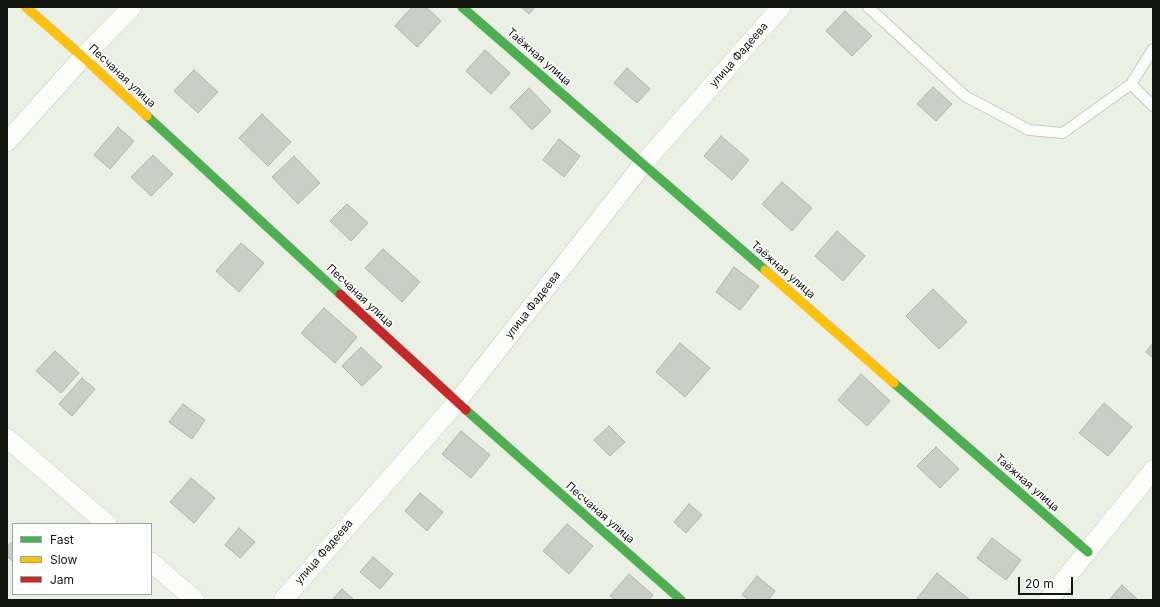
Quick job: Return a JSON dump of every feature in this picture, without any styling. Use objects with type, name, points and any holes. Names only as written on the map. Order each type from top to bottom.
[{"type":"street","name":"Песчаная улица","points":[[26,7],[83,57],[457,402],[681,600]]},
{"type":"street","points":[[7,142],[83,57],[132,7]]},
{"type":"street","name":"Таёжная улица","points":[[462,7],[1088,552]]},
{"type":"street","name":"улица Фадеева","points":[[283,600],[457,402],[643,164],[781,7]]},
{"type":"street","points":[[7,438],[106,523]]},
{"type":"street","points":[[1048,600],[1153,470]]},
{"type":"street","points":[[152,563],[195,600]]},
{"type":"lane","points":[[868,7],[965,96],[1030,130],[1063,133],[1131,84],[1153,49]]},
{"type":"lane","points":[[1131,84],[1153,106]]},
{"type":"building","points":[[412,7],[426,7],[441,21],[417,47],[395,26]]},
{"type":"building","points":[[521,7],[535,7],[529,14]]},
{"type":"building","points":[[845,11],[872,36],[852,56],[826,31]]},
{"type":"building","points":[[485,50],[510,73],[491,94],[466,71]]},
{"type":"building","points":[[627,68],[650,89],[637,103],[614,83]]},
{"type":"building","points":[[194,70],[218,92],[198,113],[174,91]]},
{"type":"building","points":[[933,87],[952,104],[936,121],[917,104]]},
{"type":"building","points":[[529,88],[551,111],[532,130],[510,107]]},
{"type":"building","points":[[262,114],[291,142],[268,166],[239,138]]},
{"type":"building","points":[[118,127],[134,141],[110,169],[94,155]]},
{"type":"building","points":[[721,136],[749,160],[732,180],[704,156]]},
{"type":"building","points":[[559,139],[580,156],[564,177],[543,160]]},
{"type":"building","points":[[153,155],[173,174],[151,196],[131,177]]},
{"type":"building","points":[[294,156],[320,183],[298,204],[272,177]]},
{"type":"building","points":[[782,182],[812,208],[792,231],[762,204]]},
{"type":"building","points":[[347,204],[368,223],[351,241],[330,221]]},
{"type":"building","points":[[837,231],[865,256],[843,281],[815,256]]},
{"type":"building","points":[[241,243],[264,263],[239,292],[216,271]]},
{"type":"building","points":[[383,249],[420,282],[402,302],[365,268]]},
{"type":"building","points":[[734,267],[759,286],[740,310],[716,292]]},
{"type":"building","points":[[933,289],[967,322],[939,349],[906,316]]},
{"type":"building","points":[[324,308],[357,337],[335,363],[301,333]]},
{"type":"building","points":[[680,343],[710,368],[685,397],[656,372]]},
{"type":"building","points":[[1153,343],[1153,358],[1146,352]]},
{"type":"building","points":[[361,347],[382,367],[362,386],[342,366]]},
{"type":"building","points":[[55,351],[79,373],[61,393],[36,371]]},
{"type":"building","points":[[861,374],[890,401],[867,426],[838,400]]},
{"type":"building","points":[[82,378],[95,389],[72,416],[59,404]]},
{"type":"building","points":[[1104,403],[1132,427],[1108,456],[1079,433]]},
{"type":"building","points":[[183,404],[205,420],[192,439],[169,422]]},
{"type":"building","points":[[609,426],[625,442],[610,456],[594,440]]},
{"type":"building","points":[[461,431],[490,455],[471,478],[442,454]]},
{"type":"building","points":[[936,447],[959,469],[940,488],[917,466]]},
{"type":"building","points":[[191,478],[215,498],[194,523],[170,502]]},
{"type":"building","points":[[420,493],[443,512],[427,531],[405,511]]},
{"type":"building","points":[[689,504],[702,515],[686,533],[674,522]]},
{"type":"building","points":[[567,524],[593,546],[569,574],[543,551]]},
{"type":"building","points":[[239,528],[255,542],[240,558],[225,545]]},
{"type":"building","points":[[992,538],[1021,560],[1006,580],[977,558]]},
{"type":"building","points":[[12,542],[12,561],[7,556],[7,547]]},
{"type":"building","points":[[373,557],[393,574],[380,589],[360,572]]},
{"type":"building","points":[[937,573],[970,600],[916,600]]},
{"type":"building","points":[[629,574],[653,595],[649,600],[615,600],[610,596]]},
{"type":"building","points":[[757,576],[775,591],[768,600],[749,600],[742,595]]},
{"type":"building","points":[[1122,585],[1138,600],[1109,600]]},
{"type":"building","points":[[342,589],[354,600],[332,600]]},
{"type":"traffic: fast","points":[[462,7],[765,270]]},
{"type":"traffic: fast","points":[[147,116],[340,294]]},
{"type":"traffic: fast","points":[[894,383],[1088,552]]},
{"type":"traffic: fast","points":[[466,410],[681,600]]},
{"type":"traffic: slow","points":[[26,7],[147,116]]},
{"type":"traffic: slow","points":[[765,270],[894,383]]},
{"type":"traffic: jam","points":[[340,294],[466,410]]}]
